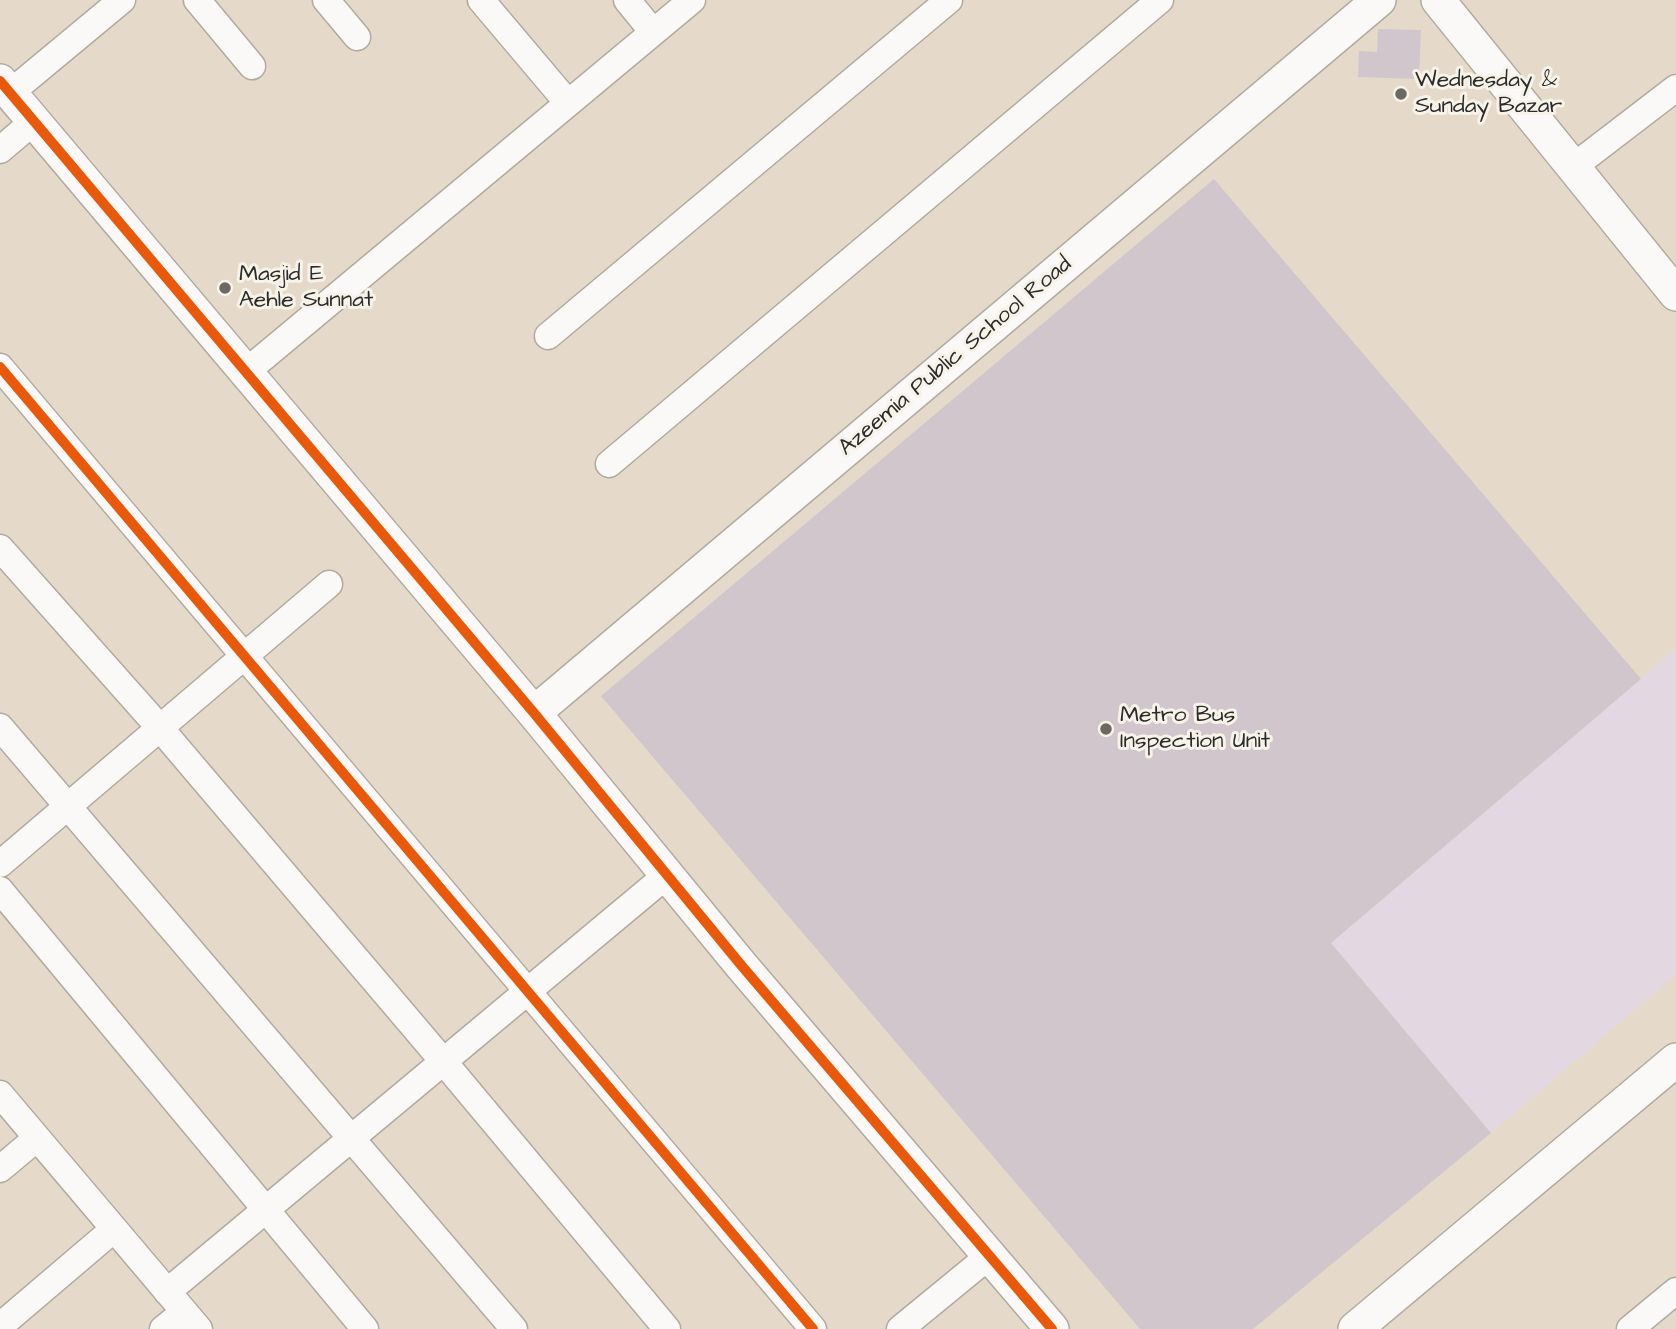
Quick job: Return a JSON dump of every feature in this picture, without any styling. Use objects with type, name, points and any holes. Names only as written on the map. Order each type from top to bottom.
[{"type":"street","points":[[197,0],[252,66]]},
{"type":"street","points":[[326,0],[357,37]]},
{"type":"street","points":[[481,0],[568,103]]},
{"type":"street","points":[[627,0],[653,32]]},
{"type":"street","points":[[247,371],[692,0]]},
{"type":"street","points":[[548,336],[949,0]]},
{"type":"street","points":[[609,464],[1160,0]]},
{"type":"street","name":"Azeemia Public School Road","points":[[534,713],[1379,0]]},
{"type":"street","points":[[1438,0],[1676,295]]},
{"type":"street","points":[[108,5],[5,87],[534,713],[741,965],[1052,1329]]},
{"type":"street","points":[[1573,167],[1676,88]]},
{"type":"street","points":[[0,150],[34,121]]},
{"type":"street","points":[[0,368],[813,1329]]},
{"type":"street","points":[[0,548],[160,728],[667,1329]]},
{"type":"street","points":[[0,864],[329,584]]},
{"type":"street","points":[[0,727],[514,1329]]},
{"type":"street","points":[[163,1329],[183,1311],[265,1210],[667,875]]},
{"type":"street","points":[[0,890],[365,1329]]},
{"type":"street","points":[[1354,1329],[1676,1060]]},
{"type":"street","points":[[0,1094],[183,1311]]},
{"type":"street","points":[[0,1169],[37,1138]]},
{"type":"street","points":[[0,1325],[114,1229]]},
{"type":"street","points":[[900,1329],[989,1256]]},
{"type":"street","points":[[1630,1329],[1676,1292]]},
{"type":"shaded area","points":[[1676,649],[1676,974],[1491,1133],[1331,943]]},
{"type":"building","points":[[1378,29],[1421,30],[1419,79],[1358,77],[1359,51],[1377,52]]},
{"type":"building","name":"Metro Bus Inspection Unit","points":[[1214,179],[1641,679],[1331,943],[1491,1133],[1253,1329],[1140,1329],[601,696]]},
{"type":"cycle path","points":[[0,81],[534,713],[741,965],[1052,1329]]},
{"type":"cycle path","points":[[0,367],[813,1329]]},
{"type":"place","name":"Wednesday & Sunday Bazar","points":[[1401,94]]},
{"type":"place","name":"Masjid E Aehle Sunnat","points":[[225,288]]},
{"type":"place","name":"Metro Bus Inspection Unit","points":[[1106,729]]}]
